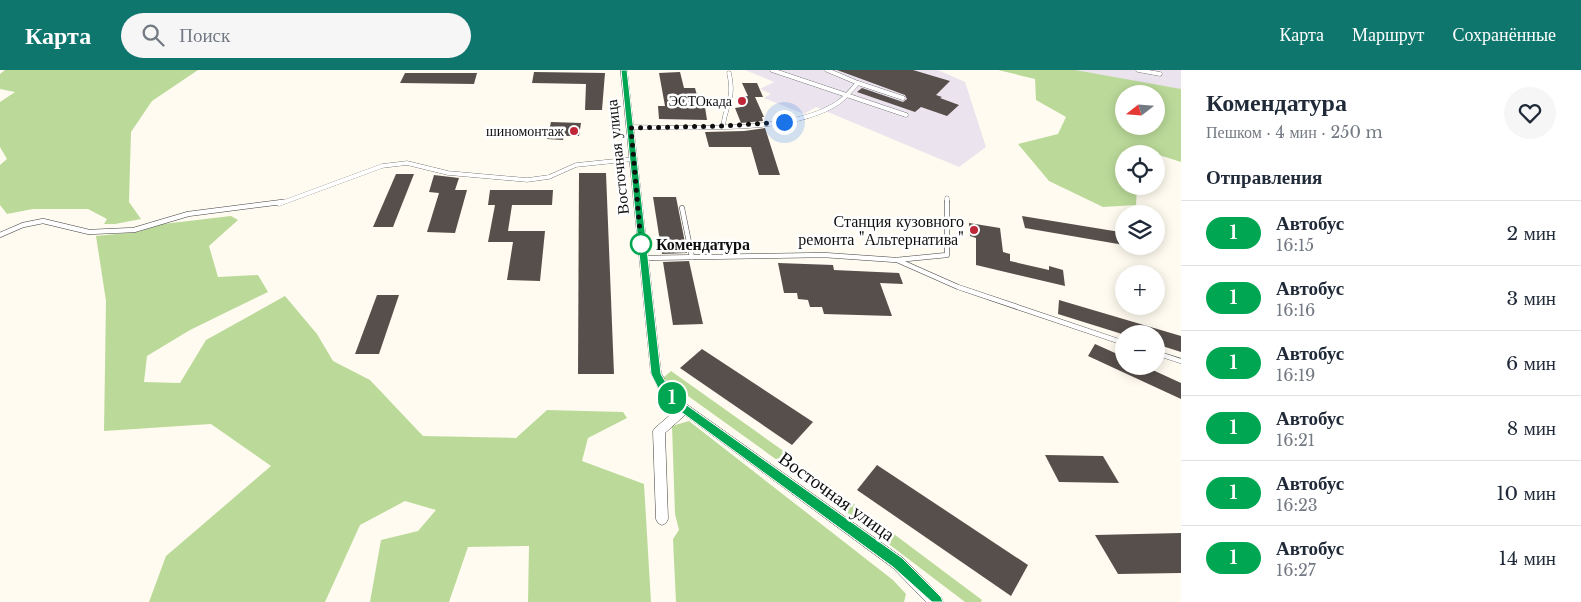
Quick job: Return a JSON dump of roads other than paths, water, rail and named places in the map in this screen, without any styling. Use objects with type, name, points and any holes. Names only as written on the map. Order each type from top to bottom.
[{"type":"street","name":"Восточная улица","points":[[624,70],[656,374],[665,391],[684,409],[898,563],[936,602]]},
{"type":"street","points":[[662,519],[659,431],[684,409]]},
{"type":"lane","points":[[772,70],[906,115]]},
{"type":"lane","points":[[827,70],[903,98]]},
{"type":"lane","points":[[1138,70],[1160,74]]},
{"type":"lane","points":[[723,126],[725,108],[730,104],[734,92],[729,73]]},
{"type":"lane","points":[[631,128],[723,126],[784,122],[838,103],[858,83]]},
{"type":"lane","points":[[0,235],[23,225],[43,221],[89,232],[134,230],[188,214],[275,205],[382,166],[407,163],[448,173],[527,180],[549,177],[576,165],[634,160]]},
{"type":"lane","points":[[643,258],[824,255],[896,260],[947,255],[947,198]]},
{"type":"lane","points":[[682,208],[692,257]]},
{"type":"lane","points":[[896,260],[958,287],[1115,340]]},
{"type":"lane","points":[[1165,356],[1181,361]]},
{"type":"place","name":"ЭСТОкада","points":[[742,101]]},
{"type":"place","name":"шиномонтаж","points":[[574,131]]},
{"type":"place","name":"Станция кузовного ремонта \"Альтернатива\"","points":[[974,230]]},
{"type":"place","name":"Комендатура","points":[[641,244]]}]
